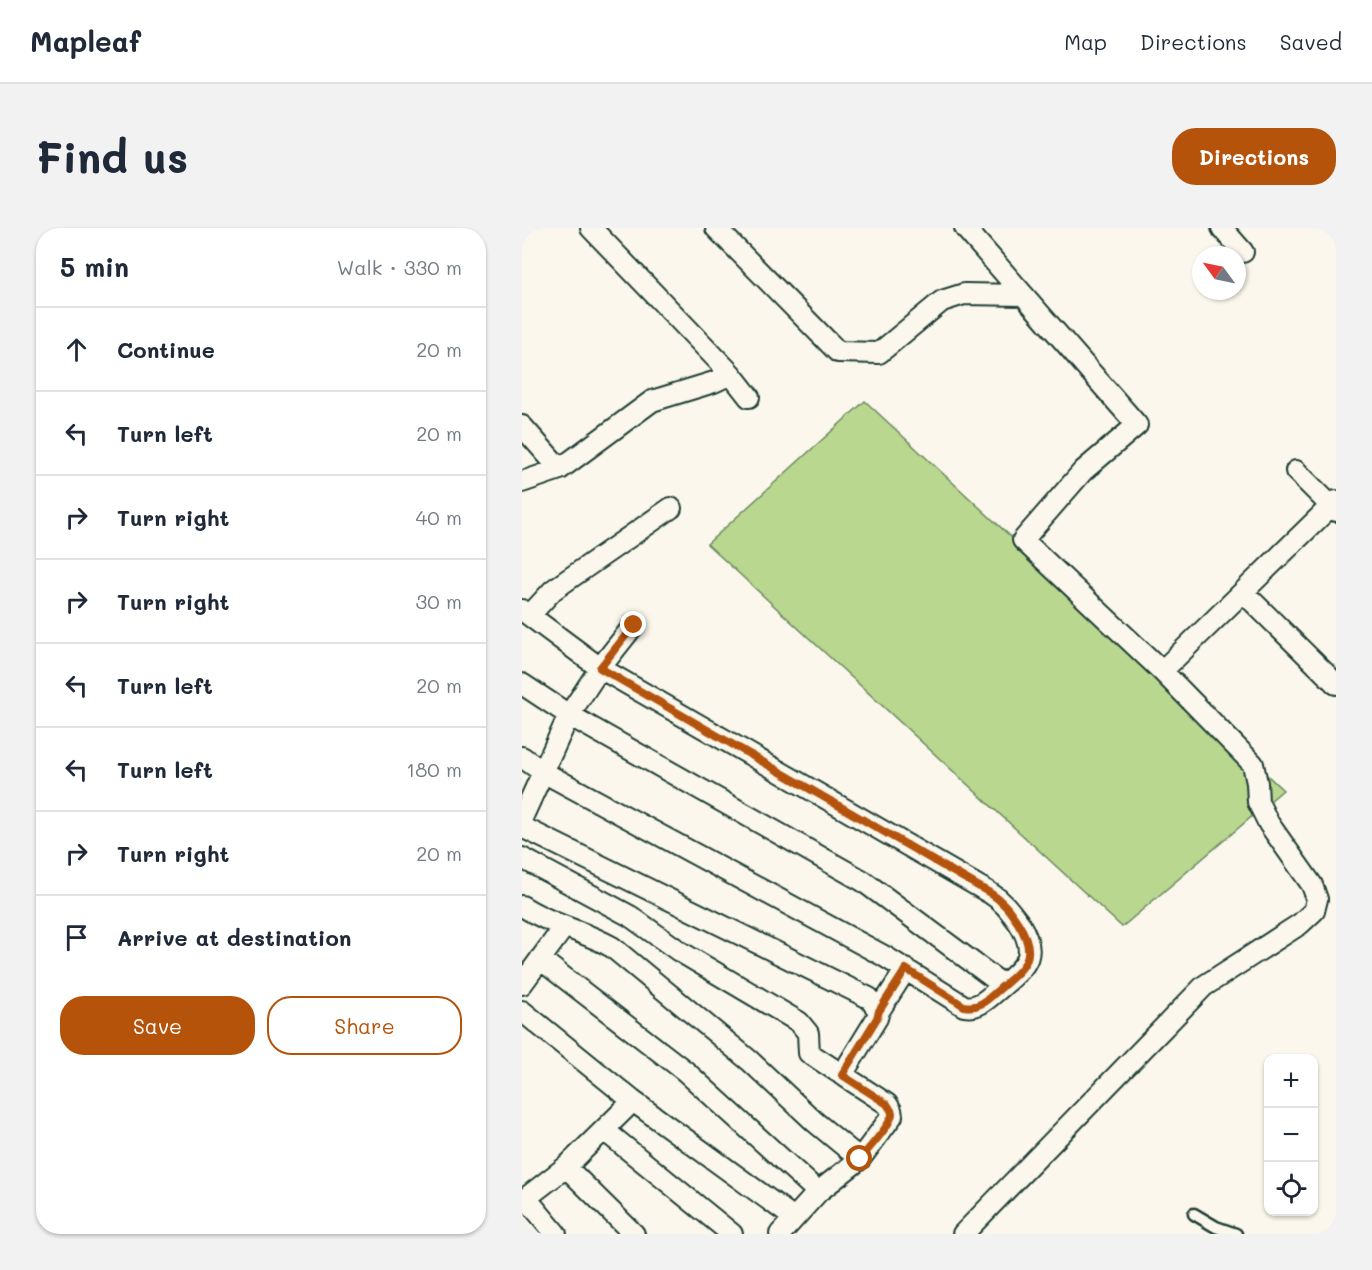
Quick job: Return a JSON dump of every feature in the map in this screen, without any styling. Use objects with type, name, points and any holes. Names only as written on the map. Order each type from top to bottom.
[{"type":"street","points":[[591,228],[731,374],[749,397]]},
{"type":"street","points":[[716,228],[838,352],[879,353],[942,301],[964,294],[1023,295]]},
{"type":"street","points":[[963,1234],[1204,987],[1300,924],[1314,911],[1317,899],[1312,885],[1269,824],[1258,802],[1253,764],[1162,671],[1023,540],[1083,471],[1137,425],[965,228]]},
{"type":"street","points":[[1222,228],[1238,246]]},
{"type":"street","points":[[522,482],[560,469],[652,401],[714,382],[731,374]]},
{"type":"street","points":[[522,426],[560,469]]},
{"type":"street","points":[[1162,671],[1334,506],[1296,471]]},
{"type":"street","points":[[522,757],[543,772],[906,969],[964,1006],[971,1008],[982,1004],[1025,965],[1029,955],[1026,935],[1000,899],[600,668],[526,613],[553,590],[671,508]]},
{"type":"street","points":[[1243,592],[1336,684]]},
{"type":"street","points":[[522,818],[569,715],[600,668],[634,625]]},
{"type":"street","points":[[522,684],[569,715],[863,881],[1003,985]]},
{"type":"street","points":[[522,827],[869,998],[879,1011]]},
{"type":"street","points":[[522,858],[630,916],[679,951],[800,1022],[808,1033],[809,1053],[887,1104],[892,1116],[889,1123],[860,1159],[818,1192],[780,1234]]},
{"type":"street","points":[[522,906],[546,921],[590,936],[612,947],[750,1061],[815,1122],[860,1159]]},
{"type":"street","points":[[522,984],[564,927]]},
{"type":"street","points":[[540,959],[685,1071],[818,1192]]},
{"type":"street","points":[[842,1075],[906,969]]},
{"type":"street","points":[[522,1011],[633,1101],[794,1218]]},
{"type":"street","points":[[556,1234],[524,1199],[567,1167],[633,1101]]},
{"type":"street","points":[[604,1130],[732,1234]]},
{"type":"street","points":[[567,1167],[634,1234]]},
{"type":"lane","points":[[1194,1214],[1216,1227],[1236,1234]]},
{"type":"green space","points":[[865,401],[1283,790],[1122,927],[707,544]]},
{"type":"route","points":[[634,625],[600,668],[1000,899],[1009,908],[1026,935],[1029,955],[1025,965],[982,1004],[971,1008],[964,1006],[906,969],[842,1075],[887,1104],[891,1110],[892,1116],[889,1123],[860,1159]]}]
